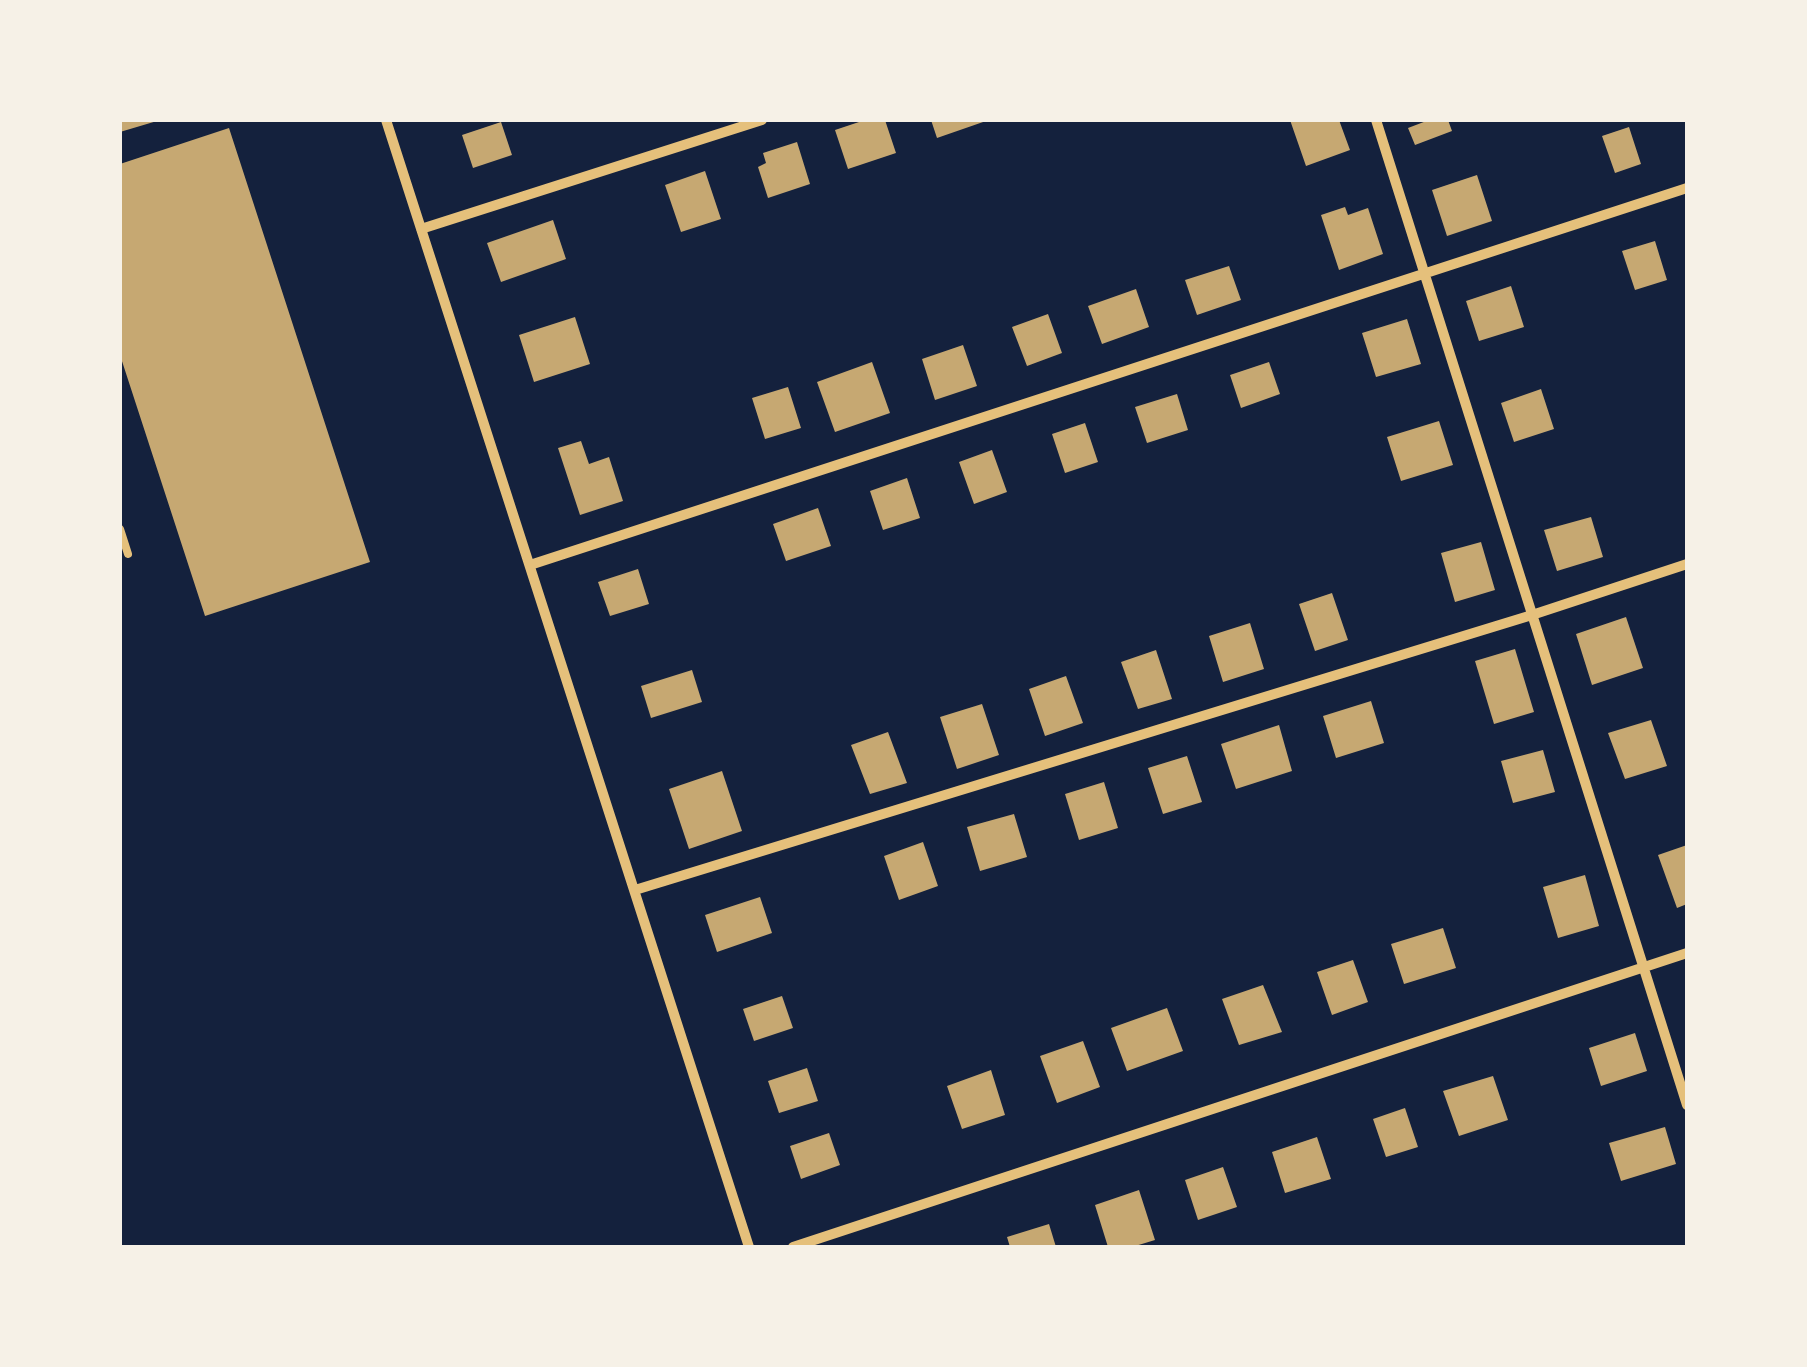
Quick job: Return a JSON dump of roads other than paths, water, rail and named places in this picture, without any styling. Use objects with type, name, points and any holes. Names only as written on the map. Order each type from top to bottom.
[{"type":"street","points":[[386,120],[750,1247]]},
{"type":"street","points":[[422,229],[762,120]]},
{"type":"street","points":[[1376,120],[1687,1105]]},
{"type":"street","points":[[530,565],[1687,188]]},
{"type":"street","points":[[634,890],[1532,616],[1687,564]]},
{"type":"street","points":[[793,1247],[1687,953]]},
{"type":"lane","points":[[120,529],[128,554]]}]
